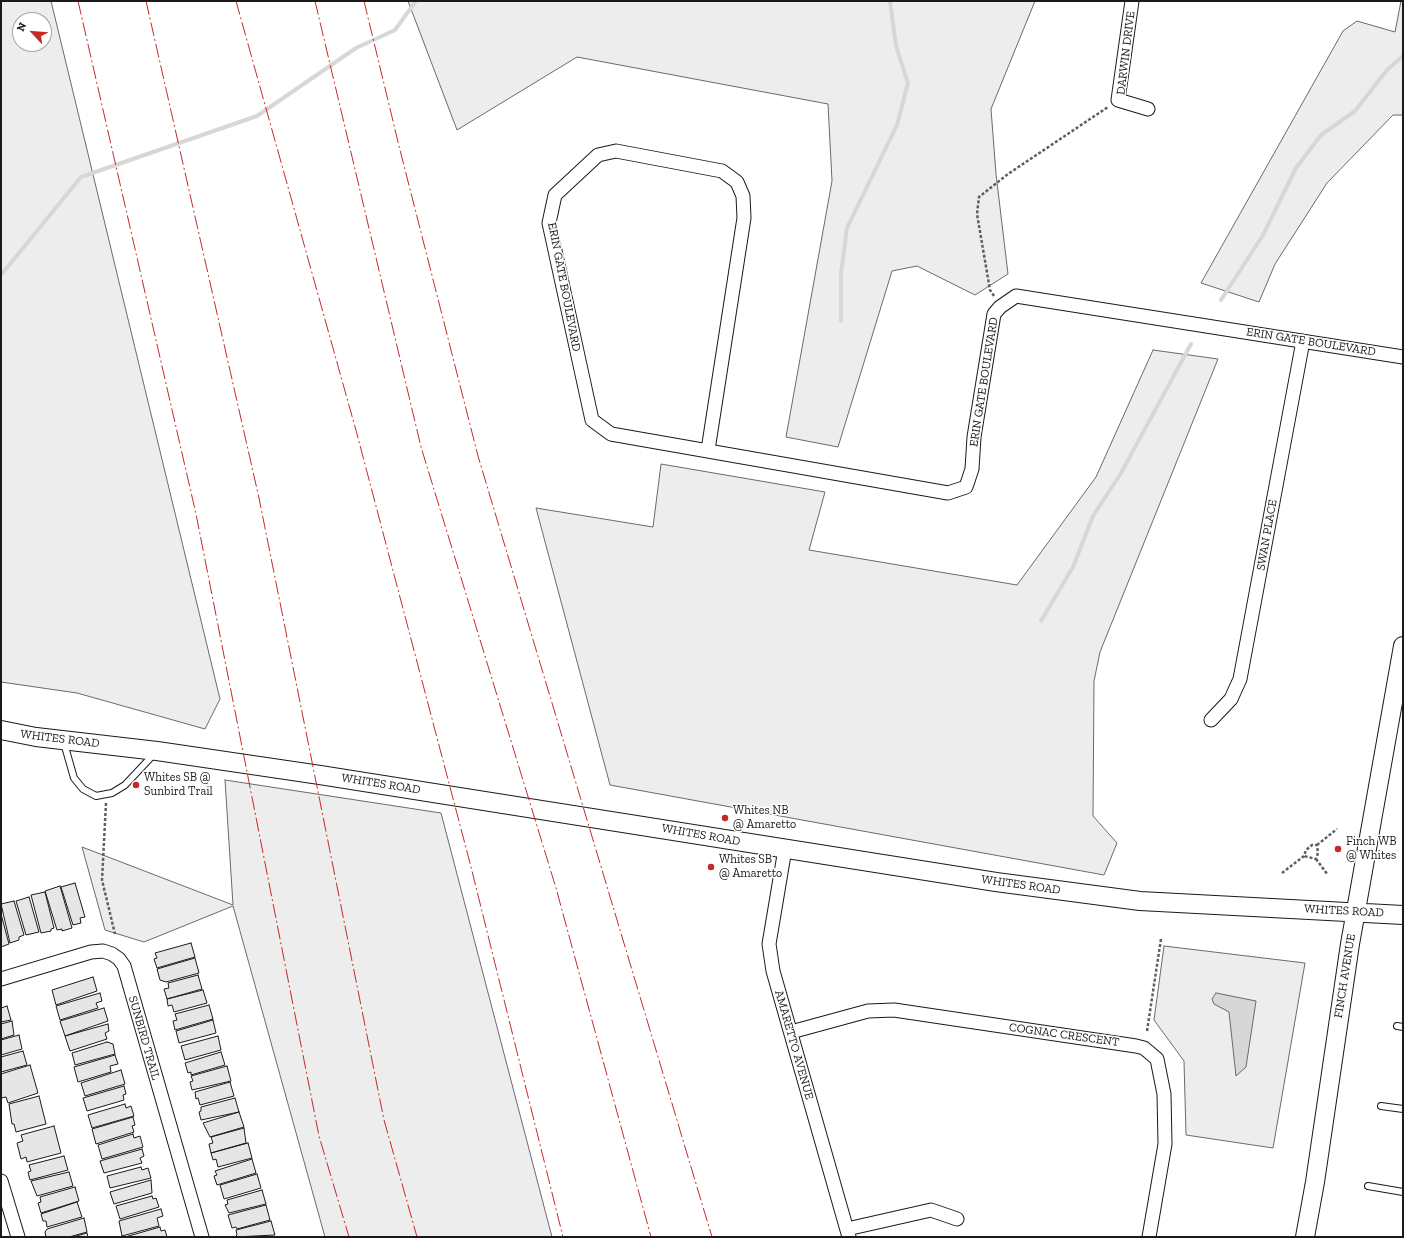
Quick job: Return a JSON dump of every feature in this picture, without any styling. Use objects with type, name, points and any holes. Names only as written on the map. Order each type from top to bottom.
[{"type":"main road","name":"FINCH AVENUE","points":[[1305,1237],[1315,1182],[1355,912],[1403,646]]},
{"type":"main road","name":"WHITES ROAD","points":[[1,730],[157,751],[663,828],[785,849],[996,882],[1140,901],[1403,915]]},
{"type":"street","name":"DARWIN DRIVE","points":[[1132,1],[1118,100],[1148,109]]},
{"type":"street","name":"ERIN GATE BOULEVARD","points":[[708,450],[744,218],[743,196],[737,182],[722,171],[616,151],[598,155],[556,195],[549,223],[592,420],[611,434],[948,493],[966,487],[972,469],[974,437],[994,314],[1000,307],[1016,296],[1403,357]]},
{"type":"street","name":"SWAN PLACE","points":[[1211,720],[1231,699],[1240,679],[1303,341]]},
{"type":"street","name":"AMARETTO AVENUE","points":[[785,849],[769,944],[773,971],[848,1233]]},
{"type":"street","name":"SUNBIRD TRAIL","points":[[1,979],[91,952],[103,951],[120,959],[124,966],[202,1237]]},
{"type":"street","name":"COGNAC CRESCENT","points":[[791,1032],[868,1011],[894,1010],[1144,1048],[1157,1059],[1164,1094],[1165,1144],[1149,1237]]},
{"type":"street","points":[[1,1181],[18,1237]]},
{"type":"street","points":[[848,1233],[931,1210],[957,1219]]},
{"type":"lane","points":[[64,739],[74,778],[82,789],[96,796],[112,793],[125,785],[157,751]]},
{"type":"lane","points":[[1381,1106],[1403,1109]]},
{"type":"lane","points":[[1368,1186],[1403,1192]]},
{"type":"path","points":[[1000,307],[990,290],[977,214],[979,197],[1008,174],[1118,100]]},
{"type":"path","points":[[106,803],[102,880],[115,934]]},
{"type":"path","points":[[1282,873],[1304,856],[1306,850],[1312,845],[1317,845],[1337,829]]},
{"type":"path","points":[[1316,859],[1318,853],[1317,845]]},
{"type":"path","points":[[1304,856],[1316,859],[1328,875]]},
{"type":"path","points":[[1147,1031],[1161,939]]},
{"type":"shaded area","points":[[1,1],[51,1],[220,699],[205,729],[77,693],[1,682]]},
{"type":"shaded area","points":[[408,1],[1035,1],[991,109],[996,174],[1008,274],[975,295],[917,266],[892,271],[838,447],[786,437],[832,181],[828,104],[577,57],[457,130]]},
{"type":"shaded area","points":[[1401,1],[1403,1],[1403,115],[1393,115],[1327,183],[1275,264],[1259,302],[1201,283],[1343,31],[1357,21],[1395,32]]},
{"type":"shaded area","points":[[1153,350],[1218,359],[1100,652],[1094,681],[1093,816],[1117,843],[1104,875],[610,785],[536,508],[653,527],[661,464],[825,492],[809,550],[1017,585],[1096,477]]},
{"type":"shaded area","points":[[225,780],[441,813],[552,1237],[325,1237],[233,906],[144,942],[105,930],[82,847],[233,905]]},
{"type":"shaded area","points":[[1164,946],[1305,963],[1273,1148],[1186,1135],[1184,1061],[1154,1020]]},
{"type":"shaded area","points":[[1216,993],[1256,1001],[1246,1067],[1236,1076],[1229,1012],[1214,1004],[1212,999]]},
{"type":"building","points":[[75,883],[85,917],[80,918],[81,923],[73,925],[61,887]]},
{"type":"building","points":[[60,886],[72,928],[62,931],[62,929],[57,930],[45,891]]},
{"type":"building","points":[[45,892],[54,928],[51,929],[51,931],[41,933],[31,895]]},
{"type":"building","points":[[29,897],[39,932],[26,935],[16,901]]},
{"type":"building","points":[[14,901],[24,935],[19,937],[19,940],[10,943],[1,904]]},
{"type":"building","points":[[1,914],[9,944],[1,947]]},
{"type":"building","points":[[191,943],[195,957],[157,968],[154,959],[157,958],[155,953]]},
{"type":"building","points":[[195,958],[199,973],[166,982],[160,980],[157,969]]},
{"type":"building","points":[[198,975],[202,989],[167,999],[164,989],[169,988],[168,983]]},
{"type":"building","points":[[93,977],[97,991],[56,1005],[52,990]]},
{"type":"building","points":[[203,990],[207,1003],[174,1012],[172,1005],[168,1006],[167,999]]},
{"type":"building","points":[[100,993],[102,1001],[96,1003],[98,1008],[60,1020],[56,1006]]},
{"type":"building","points":[[209,1005],[213,1019],[175,1030],[173,1021],[177,1020],[175,1014]]},
{"type":"building","points":[[7,1006],[11,1020],[1,1022],[1,1008]]},
{"type":"building","points":[[104,1008],[108,1021],[65,1036],[60,1021]]},
{"type":"building","points":[[213,1020],[216,1033],[179,1043],[176,1031]]},
{"type":"building","points":[[12,1021],[14,1035],[1,1039],[1,1024]]},
{"type":"building","points":[[108,1024],[109,1031],[105,1033],[107,1039],[70,1051],[65,1036]]},
{"type":"building","points":[[19,1035],[22,1049],[1,1055],[1,1040]]},
{"type":"building","points":[[218,1036],[221,1050],[185,1060],[181,1046]]},
{"type":"building","points":[[107,1042],[113,1044],[115,1054],[75,1065],[72,1053]]},
{"type":"building","points":[[23,1051],[27,1065],[1,1072],[1,1057]]},
{"type":"building","points":[[221,1052],[225,1065],[191,1075],[191,1072],[188,1073],[185,1063]]},
{"type":"building","points":[[115,1055],[118,1064],[110,1066],[111,1072],[78,1082],[74,1067]]},
{"type":"building","points":[[30,1065],[38,1093],[8,1103],[6,1097],[1,1098],[1,1074]]},
{"type":"building","points":[[227,1066],[231,1081],[192,1090],[190,1082],[193,1081],[191,1076]]},
{"type":"building","points":[[121,1070],[125,1084],[85,1096],[81,1083]]},
{"type":"building","points":[[230,1082],[234,1096],[200,1105],[198,1098],[196,1099],[195,1092]]},
{"type":"building","points":[[124,1086],[126,1094],[123,1095],[124,1100],[87,1111],[83,1098]]},
{"type":"building","points":[[39,1096],[46,1124],[16,1132],[14,1124],[12,1124],[9,1104]]},
{"type":"building","points":[[235,1098],[239,1112],[201,1120],[199,1112],[201,1111],[201,1107]]},
{"type":"building","points":[[125,1104],[126,1108],[131,1106],[134,1116],[92,1128],[88,1115]]},
{"type":"building","points":[[239,1112],[244,1127],[210,1137],[203,1123]]},
{"type":"building","points":[[133,1117],[135,1125],[132,1126],[134,1132],[96,1144],[92,1129]]},
{"type":"building","points":[[54,1126],[61,1153],[27,1162],[26,1157],[21,1159],[17,1143],[23,1141],[21,1135]]},
{"type":"building","points":[[244,1128],[246,1143],[211,1153],[209,1144],[213,1143],[211,1137]]},
{"type":"building","points":[[133,1134],[134,1138],[140,1136],[143,1147],[102,1159],[98,1145]]},
{"type":"building","points":[[248,1143],[252,1158],[218,1167],[216,1159],[213,1160],[211,1153]]},
{"type":"building","points":[[142,1149],[144,1156],[140,1158],[142,1163],[104,1173],[100,1161]]},
{"type":"building","points":[[64,1156],[68,1170],[30,1180],[28,1172],[31,1171],[29,1165]]},
{"type":"building","points":[[252,1159],[256,1173],[217,1185],[214,1176],[217,1175],[215,1171]]},
{"type":"building","points":[[141,1167],[142,1170],[148,1168],[151,1178],[110,1188],[107,1176]]},
{"type":"building","points":[[69,1172],[73,1186],[37,1196],[31,1181]]},
{"type":"building","points":[[257,1174],[261,1188],[224,1199],[220,1185]]},
{"type":"building","points":[[151,1180],[152,1193],[114,1204],[110,1192]]},
{"type":"building","points":[[75,1187],[79,1201],[41,1213],[38,1203],[41,1202],[40,1197]]},
{"type":"building","points":[[262,1190],[266,1204],[229,1213],[225,1205],[228,1204],[227,1200]]},
{"type":"building","points":[[152,1196],[153,1199],[156,1198],[159,1207],[120,1219],[116,1206]]},
{"type":"building","points":[[77,1202],[82,1217],[47,1227],[46,1221],[43,1221],[41,1214]]},
{"type":"building","points":[[266,1205],[270,1220],[237,1229],[236,1227],[232,1228],[228,1215]]},
{"type":"building","points":[[161,1209],[163,1216],[157,1218],[159,1226],[122,1236],[119,1221]]},
{"type":"building","points":[[84,1218],[87,1232],[69,1237],[46,1237],[45,1232],[47,1229]]},
{"type":"building","points":[[271,1221],[275,1235],[235,1237],[237,1235],[236,1230]]},
{"type":"building","points":[[160,1227],[161,1231],[165,1230],[167,1237],[125,1237]]},
{"type":"building","points":[[87,1233],[88,1237],[73,1237]]},
{"type":"waterway","points":[[1,275],[81,177],[257,116],[356,48],[395,30],[416,1]]},
{"type":"waterway","points":[[841,321],[841,273],[847,228],[897,125],[908,83],[896,46],[890,1]]},
{"type":"waterway","points":[[1221,300],[1263,235],[1296,168],[1321,135],[1355,111],[1387,70],[1403,56]]},
{"type":"waterway","points":[[1041,621],[1073,567],[1093,516],[1121,473],[1191,344]]},
{"type":"power","points":[[78,1],[196,514],[319,1136],[349,1237]]},
{"type":"power","points":[[146,1],[259,498],[384,1120],[417,1237]]},
{"type":"power","points":[[236,1],[357,434],[470,863],[563,1237]]},
{"type":"power","points":[[315,1],[421,447],[556,888],[651,1237]]},
{"type":"power","points":[[364,1],[399,146],[478,456],[712,1237]]},
{"type":"place","name":"Whites SB @ Sunbird Trail","points":[[136,785]]},
{"type":"place","name":"Whites NB @ Amaretto","points":[[725,818]]},
{"type":"place","name":"Finch WB @ Whites","points":[[1338,849]]},
{"type":"place","name":"Whites SB @ Amaretto","points":[[711,867]]}]
